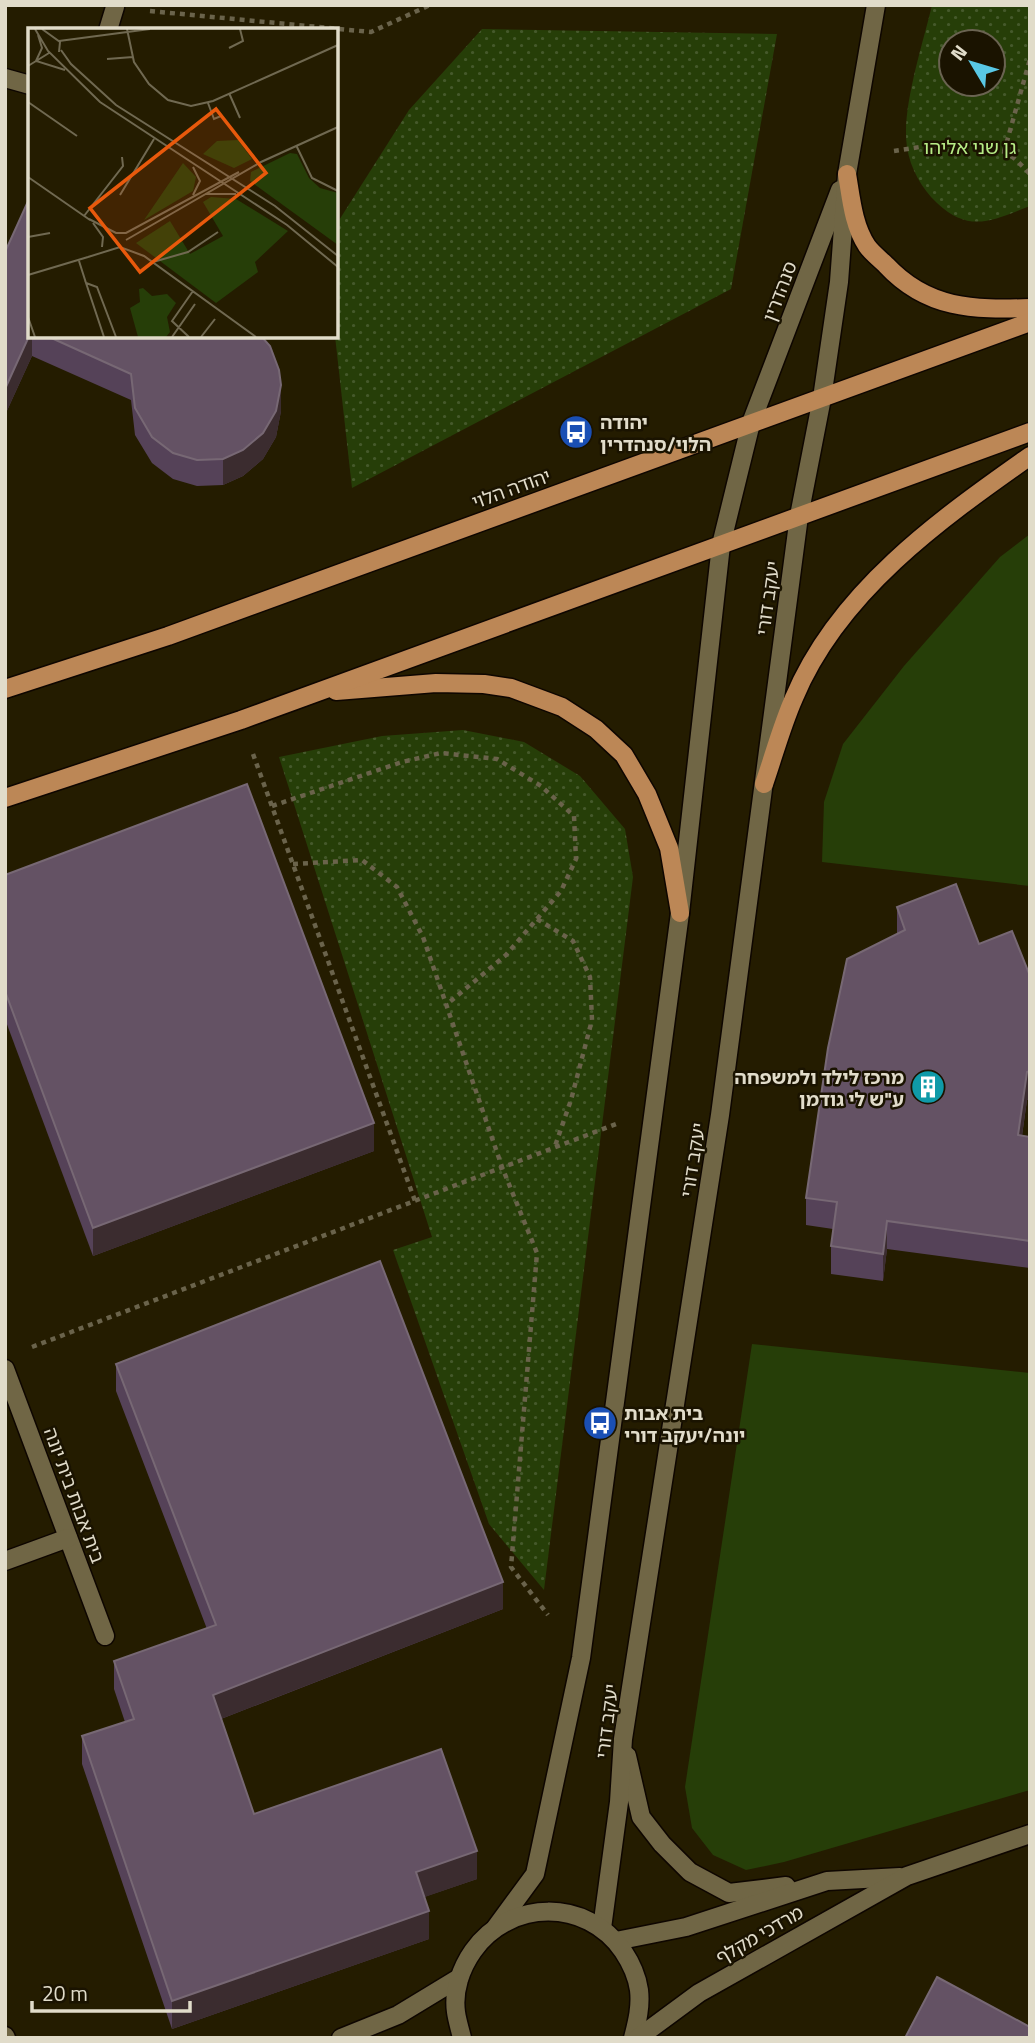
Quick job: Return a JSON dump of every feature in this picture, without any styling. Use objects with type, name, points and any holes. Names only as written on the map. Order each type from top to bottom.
[{"type":"main road","points":[[847,174],[855,218],[867,246],[911,289],[932,299],[961,307],[1030,308]]},
{"type":"main road","name":"יהודה הלוי","points":[[5,689],[167,636],[1030,322]]},
{"type":"main road","points":[[5,798],[241,720],[1030,432]]},
{"type":"main road","points":[[764,784],[794,697],[822,645],[862,594],[910,547],[975,494],[1030,456]]},
{"type":"main road","points":[[315,692],[436,683],[484,684],[510,688],[562,707],[596,729],[624,755],[647,794],[669,848],[680,914]]},
{"type":"street","name":"סנהדרין","points":[[821,398],[839,282],[847,174],[876,5]]},
{"type":"street","points":[[109,28],[115,7]]},
{"type":"street","points":[[5,78],[28,84]]},
{"type":"street","name":"סנהדרין","points":[[751,423],[847,174]]},
{"type":"street","name":"יעקב דורי","points":[[602,1928],[623,1739],[720,1115],[799,516],[821,398]]},
{"type":"street","name":"יעקב דורי","points":[[459,1978],[467,1959],[480,1941],[496,1927],[535,1874],[582,1658],[680,914],[721,545],[751,423]]},
{"type":"street","name":"בית אבות בית יונה","points":[[5,1369],[104,1636]]},
{"type":"street","points":[[5,1561],[68,1538]]},
{"type":"street","points":[[623,1739],[641,1817],[662,1844],[690,1872],[729,1893],[827,1881]]},
{"type":"street","name":"מרדכי מקלף","points":[[638,2038],[699,1993],[907,1876],[1030,1834]]},
{"type":"street","name":"מרדכי מקלף","points":[[615,1941],[686,1927],[827,1881],[907,1876]]},
{"type":"street","points":[[496,1927],[522,1915],[549,1911],[578,1916],[602,1928],[631,1964],[639,1990],[639,2017],[633,2038]]},
{"type":"street","points":[[341,2038],[398,2015],[459,1978]]},
{"type":"street","points":[[459,1978],[456,2009],[462,2038]]},
{"type":"path","points":[[338,29],[371,32],[430,5]]},
{"type":"path","points":[[115,7],[330,28]]},
{"type":"path","points":[[1004,152],[1030,59]]},
{"type":"path","points":[[894,151],[954,143],[981,146],[1004,152],[1030,174]]},
{"type":"path","points":[[241,720],[415,1201]]},
{"type":"path","points":[[272,806],[402,762],[441,753],[497,759],[541,786],[574,816],[576,859],[561,891],[506,955],[446,1005]]},
{"type":"path","points":[[293,864],[362,860],[397,887],[424,937],[502,1167],[537,1253],[511,1567],[582,1658]]},
{"type":"path","points":[[537,919],[573,941],[590,977],[592,1020],[571,1100],[555,1147]]},
{"type":"path","points":[[31,1348],[654,1109]]},
{"type":"green space","name":"גן שני אליהו","points":[[932,5],[1030,5],[1030,206],[993,219],[971,221],[949,213],[926,191],[911,163],[907,147],[907,114]]},
{"type":"green space","points":[[482,29],[777,34],[731,289],[352,488],[335,338],[338,338],[338,222],[409,110]]},
{"type":"green space","points":[[1030,534],[1030,886],[822,862],[824,802],[843,744],[904,666],[1000,557]]},
{"type":"green space","points":[[463,730],[524,742],[580,776],[625,829],[633,877],[544,1590],[489,1524],[393,1250],[432,1237],[279,757],[382,736]]},
{"type":"green space","points":[[752,1344],[1030,1373],[1030,1790],[784,1862],[746,1870],[713,1855],[692,1828],[685,1787]]},
{"type":"building","points":[[28,201],[28,338],[5,389],[5,252]]},
{"type":"building","points":[[51,338],[263,338],[270,346],[279,370],[281,385],[276,411],[263,433],[243,450],[223,459],[197,460],[173,453],[152,437],[135,408],[131,374]]},
{"type":"building","points":[[247,784],[374,1123],[93,1228],[5,991],[5,875]]},
{"type":"building","name":"מרכז לילד ולמשפחה ע\"ש לי גודמן","points":[[956,884],[979,944],[1012,931],[1030,976],[1030,1071],[1027,1072],[1018,1135],[1030,1137],[1030,1241],[887,1221],[883,1254],[831,1246],[837,1202],[806,1198],[828,1048],[847,959],[905,930],[897,907]]},
{"type":"building","points":[[380,1261],[503,1582],[213,1695],[254,1814],[441,1749],[477,1851],[416,1872],[429,1911],[172,2001],[82,1736],[134,1719],[114,1661],[216,1625],[116,1364]]},
{"type":"building","points":[[937,1977],[1030,2027],[1030,2038],[905,2038]]},
{"type":"place","name":"יהודה הלוי/סנהדרין","points":[[576,432]]},
{"type":"place","name":"מרכז לילד ולמשפחה ע\"ש לי גודמן","points":[[928,1087]]},
{"type":"place","name":"בית אבות יונה/יעקב דורי","points":[[600,1423]]}]
